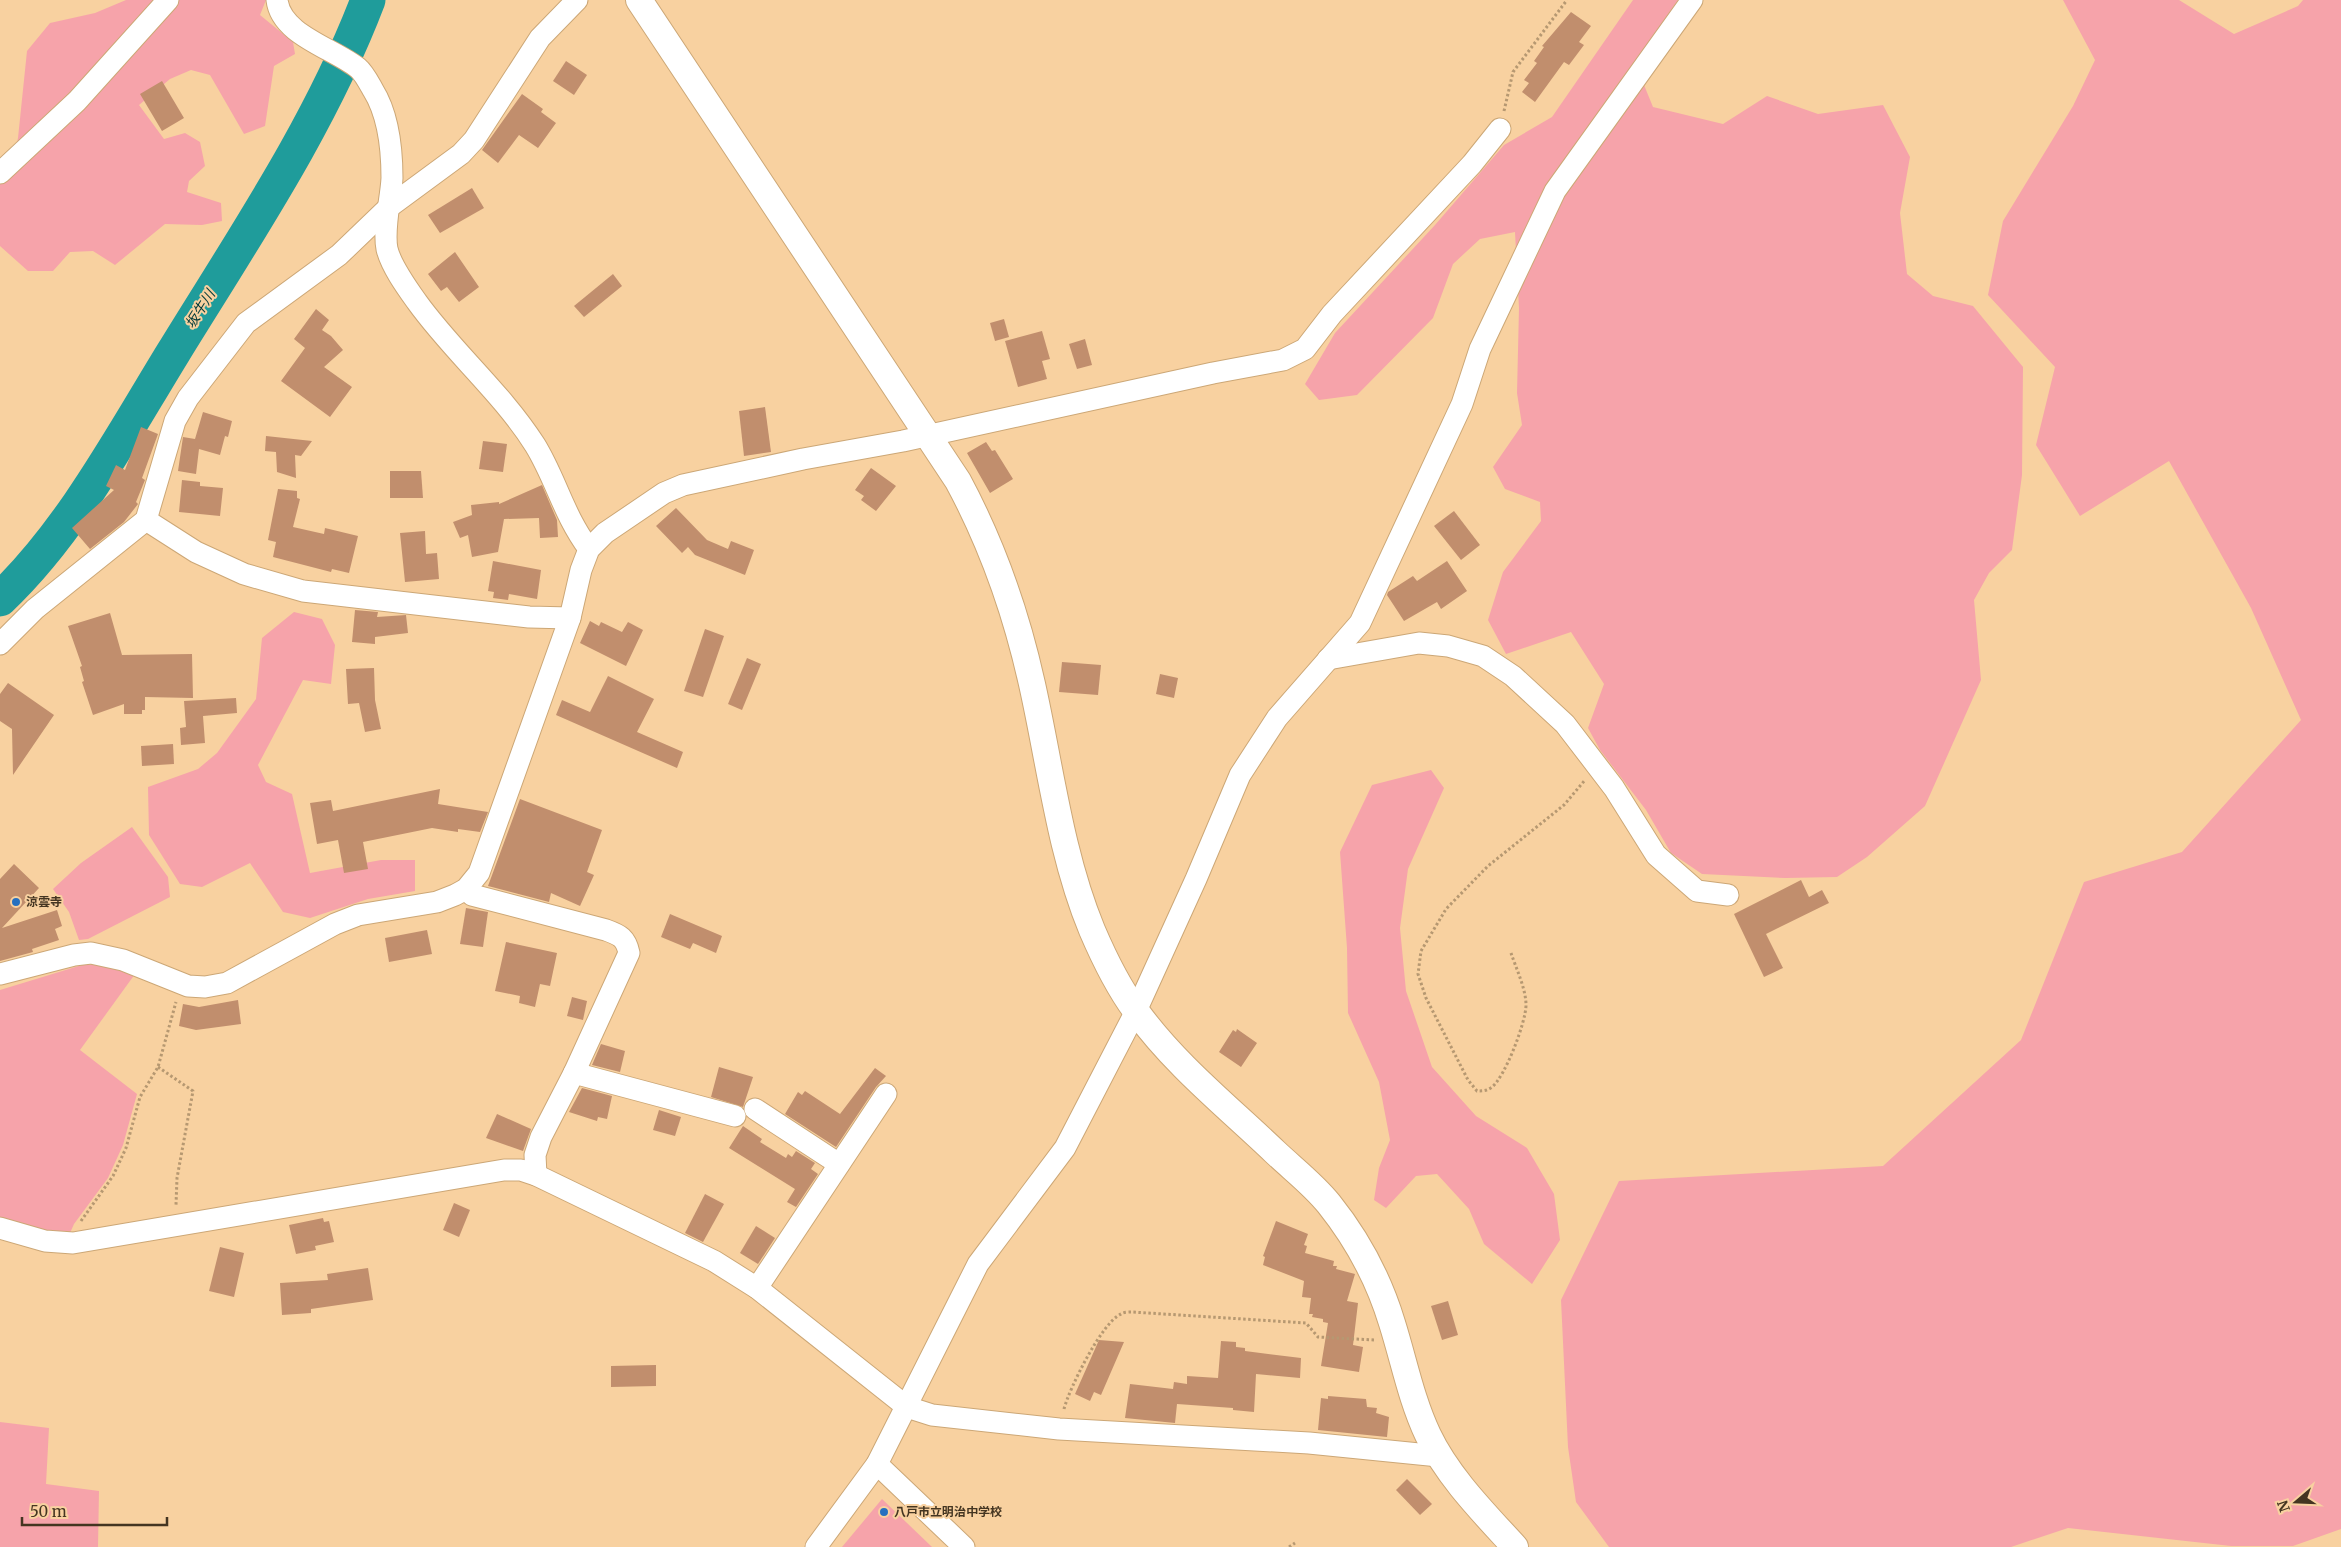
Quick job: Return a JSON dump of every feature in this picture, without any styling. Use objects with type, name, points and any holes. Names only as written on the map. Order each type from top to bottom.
[{"type":"street","points":[[0,173],[76,101],[168,0]]},
{"type":"street","points":[[277,0],[278,11],[291,27],[359,69],[374,90],[386,120],[390,147],[392,178],[388,207],[387,250],[403,282],[431,320],[536,446],[568,516],[589,549]]},
{"type":"street","points":[[0,644],[35,609],[146,520],[153,503],[167,445],[175,421],[188,398],[246,323],[339,254],[388,207],[461,154],[474,140],[540,38],[578,0]]},
{"type":"street","points":[[638,0],[958,481],[980,521],[1002,573],[1032,683],[1074,879],[1091,928],[1105,959],[1136,1011],[1213,1094],[1327,1202],[1360,1249],[1382,1295],[1397,1341],[1407,1382],[1439,1456],[1475,1502],[1515,1547]]},
{"type":"street","points":[[816,1547],[877,1464],[978,1264],[1065,1148],[1136,1011],[1196,879],[1240,775],[1277,718],[1360,623],[1462,404],[1480,349],[1555,191],[1692,0]]},
{"type":"street","points":[[0,974],[74,955],[91,953],[123,960],[184,984],[205,986],[227,983],[335,924],[358,915],[437,902],[466,890],[479,873],[570,618],[581,570],[589,549],[604,533],[664,494],[682,485],[803,459],[928,436],[1214,373],[1283,360],[1305,349],[1332,314],[1472,164],[1500,128]]},
{"type":"street","points":[[146,520],[196,552],[271,583],[303,591],[529,617],[570,618]]},
{"type":"street","points":[[1328,659],[1419,643],[1448,646],[1482,656],[1513,676],[1565,724],[1614,788],[1656,855],[1697,891],[1728,895]]},
{"type":"street","points":[[466,890],[472,895],[620,935],[626,941],[629,953],[626,964],[616,981],[574,1073],[541,1137],[535,1155],[536,1175]]},
{"type":"street","points":[[574,1073],[735,1116]]},
{"type":"street","points":[[756,1288],[886,1094]]},
{"type":"street","points":[[755,1109],[839,1164]]},
{"type":"street","points":[[0,1228],[44,1241],[73,1243],[504,1170],[521,1170],[536,1175],[714,1261],[756,1288],[907,1407],[932,1415],[1058,1429],[1309,1443],[1439,1456]]},
{"type":"street","points":[[877,1464],[964,1547]]},
{"type":"path","points":[[1500,128],[1513,72],[1567,0]]},
{"type":"path","points":[[1511,952],[1526,1005],[1521,1029],[1500,1076],[1492,1087],[1484,1091],[1477,1091],[1468,1080],[1426,998],[1418,974],[1421,951],[1446,909],[1488,866],[1564,805],[1582,786],[1593,761]]},
{"type":"path","points":[[73,1243],[76,1229],[113,1176],[134,1126],[140,1097],[158,1067],[175,1005],[184,984]]},
{"type":"path","points":[[158,1067],[193,1091],[177,1178],[176,1226]]},
{"type":"path","points":[[1058,1429],[1068,1392],[1080,1367],[1113,1320],[1120,1314],[1132,1312],[1306,1323],[1318,1337],[1397,1341]]},
{"type":"path","points":[[1289,1547],[1295,1543]]},
{"type":"shaded area","points":[[126,0],[266,0],[260,15],[293,42],[295,54],[274,66],[265,126],[244,134],[210,75],[191,70],[170,79],[139,105],[164,139],[185,133],[200,142],[205,166],[189,181],[187,192],[221,203],[222,221],[202,225],[165,224],[115,265],[93,251],[70,252],[53,271],[28,271],[0,246],[0,184],[10,174],[18,138],[27,51],[50,23],[95,13]]},
{"type":"shaded area","points":[[1633,0],[1678,0],[1635,63],[1653,107],[1723,124],[1767,96],[1818,114],[1883,105],[1910,157],[1900,213],[1907,274],[1933,296],[1973,306],[2023,367],[2022,475],[2012,550],[1989,573],[1974,600],[1981,680],[1925,806],[1867,857],[1837,877],[1785,878],[1702,874],[1671,853],[1646,810],[1600,750],[1588,728],[1604,684],[1571,632],[1506,654],[1488,620],[1503,572],[1541,521],[1540,502],[1505,489],[1493,467],[1522,425],[1517,393],[1519,308],[1515,232],[1480,239],[1453,264],[1433,318],[1357,395],[1319,400],[1305,384],[1335,333],[1435,225],[1504,145],[1552,117]]},
{"type":"shaded area","points":[[2063,0],[2179,0],[2234,34],[2298,6],[2303,0],[2341,0],[2341,1529],[2293,1546],[2231,1546],[2068,1528],[2011,1547],[1609,1547],[1576,1502],[1568,1447],[1561,1300],[1619,1181],[1883,1166],[2021,1040],[2084,882],[2182,852],[2301,720],[2251,608],[2169,461],[2080,516],[2036,445],[2055,367],[1988,295],[2003,221],[2073,106],[2095,60]]},
{"type":"shaded area","points":[[294,612],[322,619],[335,645],[331,684],[303,680],[258,765],[266,782],[292,794],[310,873],[381,860],[415,860],[415,891],[368,899],[310,918],[283,912],[250,863],[202,887],[180,884],[149,835],[148,787],[198,769],[217,753],[256,699],[262,638]]},
{"type":"shaded area","points":[[1431,770],[1444,788],[1408,869],[1400,928],[1406,991],[1432,1067],[1476,1116],[1527,1148],[1554,1194],[1560,1240],[1532,1284],[1484,1244],[1469,1209],[1437,1174],[1416,1176],[1386,1208],[1374,1200],[1379,1168],[1390,1140],[1379,1082],[1348,1013],[1347,948],[1340,852],[1372,785]]},
{"type":"shaded area","points":[[132,827],[168,877],[170,897],[88,939],[79,940],[69,912],[53,889],[81,863]]},
{"type":"shaded area","points":[[100,964],[135,974],[80,1050],[137,1094],[123,1145],[108,1178],[74,1224],[70,1233],[44,1230],[0,1217],[0,990],[82,965]]},
{"type":"shaded area","points":[[0,1422],[49,1428],[46,1484],[99,1491],[98,1547],[0,1547]]},
{"type":"shaded area","points":[[882,1499],[932,1547],[842,1547]]},
{"type":"building","points":[[1571,12],[1591,26],[1579,42],[1584,45],[1569,65],[1564,62],[1535,102],[1522,92],[1529,83],[1524,80],[1537,63],[1534,61],[1544,47],[1542,46]]},
{"type":"building","points":[[566,61],[587,75],[574,95],[553,81]]},
{"type":"building","points":[[162,81],[184,118],[162,131],[140,94]]},
{"type":"building","points":[[522,94],[543,109],[541,112],[556,123],[538,148],[519,135],[498,163],[482,150]]},
{"type":"building","points":[[472,188],[484,208],[440,233],[428,215]]},
{"type":"building","points":[[455,252],[479,287],[459,302],[447,287],[441,291],[428,274]]},
{"type":"building","points":[[613,274],[622,286],[584,317],[574,306]]},
{"type":"building","points":[[316,309],[329,320],[322,330],[331,336],[343,350],[324,367],[352,387],[330,417],[281,381],[305,348],[294,339]]},
{"type":"building","points":[[1004,319],[1009,337],[995,341],[990,323]]},
{"type":"building","points":[[1042,331],[1050,359],[1042,361],[1047,379],[1018,387],[1005,341]]},
{"type":"building","points":[[1085,339],[1092,365],[1077,369],[1069,344]]},
{"type":"building","points":[[765,407],[771,452],[744,456],[739,411]]},
{"type":"building","points":[[203,412],[232,421],[228,437],[225,436],[220,455],[199,449],[196,474],[178,471],[183,437],[195,439]]},
{"type":"building","points":[[141,427],[158,434],[142,478],[145,480],[136,502],[138,504],[124,522],[90,549],[72,528],[114,490],[106,486],[116,465],[125,470]]},
{"type":"building","points":[[266,436],[312,441],[301,456],[295,455],[296,478],[277,472],[276,452],[265,451]]},
{"type":"building","points":[[483,441],[507,444],[503,472],[479,469]]},
{"type":"building","points":[[986,442],[992,451],[995,450],[1013,479],[990,493],[967,453]]},
{"type":"building","points":[[871,468],[896,486],[876,511],[861,500],[864,496],[855,490]]},
{"type":"building","points":[[390,471],[421,471],[423,498],[390,498]]},
{"type":"building","points":[[182,480],[200,482],[200,486],[223,488],[220,516],[179,512]]},
{"type":"building","points":[[542,485],[557,520],[558,537],[540,538],[539,518],[504,519],[498,552],[472,557],[468,535],[460,538],[453,522],[472,515],[471,505],[499,502],[499,504]]},
{"type":"building","points":[[278,489],[297,491],[297,498],[300,499],[293,527],[324,534],[325,528],[358,536],[349,573],[332,569],[331,572],[273,557],[276,542],[268,540]]},
{"type":"building","points":[[676,508],[707,540],[728,549],[731,541],[754,550],[745,575],[695,555],[688,547],[682,553],[656,526]]},
{"type":"building","points":[[1454,511],[1480,545],[1461,560],[1434,526]]},
{"type":"building","points":[[425,531],[426,554],[437,553],[439,579],[405,582],[400,533]]},
{"type":"building","points":[[493,561],[541,570],[537,599],[509,594],[508,600],[493,598],[494,592],[488,591]]},
{"type":"building","points":[[1447,561],[1467,591],[1441,609],[1437,602],[1404,621],[1387,595],[1388,592],[1413,576],[1417,581]]},
{"type":"building","points":[[355,610],[378,612],[377,617],[406,615],[408,633],[375,637],[375,644],[352,642]]},
{"type":"building","points":[[110,613],[122,655],[192,654],[193,698],[145,697],[145,710],[142,710],[142,714],[124,714],[124,704],[93,715],[82,682],[84,681],[80,667],[82,666],[68,626]]},
{"type":"building","points":[[590,621],[599,626],[601,622],[622,632],[628,622],[643,630],[626,666],[580,643]]},
{"type":"building","points":[[705,629],[724,636],[703,697],[684,691]]},
{"type":"building","points":[[747,658],[761,664],[742,710],[728,704]]},
{"type":"building","points":[[1062,662],[1101,665],[1098,695],[1059,692]]},
{"type":"building","points":[[374,668],[375,700],[381,729],[365,732],[359,703],[348,704],[346,669]]},
{"type":"building","points":[[1160,674],[1178,678],[1174,698],[1156,694]]},
{"type":"building","points":[[608,676],[654,699],[637,732],[683,752],[677,768],[556,715],[562,700],[590,712]]},
{"type":"building","points":[[8,683],[54,715],[13,775],[12,729],[0,721],[0,694]]},
{"type":"building","points":[[236,698],[237,713],[203,716],[205,743],[181,745],[180,728],[186,727],[184,701]]},
{"type":"building","points":[[173,744],[174,764],[142,766],[141,746]]},
{"type":"building","points":[[440,789],[438,804],[488,812],[480,832],[458,829],[458,832],[432,828],[363,842],[368,869],[344,873],[338,840],[317,844],[310,803],[331,800],[333,811]]},
{"type":"building","points":[[520,799],[602,830],[587,872],[594,875],[580,906],[551,893],[549,902],[488,886]]},
{"type":"building","points":[[14,864],[39,888],[2,928],[57,910],[62,926],[55,929],[59,940],[32,949],[33,952],[0,961],[0,879]]},
{"type":"building","points":[[1801,880],[1809,897],[1822,890],[1829,903],[1766,934],[1783,968],[1764,977],[1734,914]]},
{"type":"building","points":[[466,908],[488,912],[483,947],[460,944]]},
{"type":"building","points":[[670,914],[722,936],[716,953],[693,943],[690,949],[661,937]]},
{"type":"building","points":[[427,930],[432,954],[389,962],[385,938]]},
{"type":"building","points":[[506,942],[557,953],[550,986],[540,984],[535,1007],[519,1003],[520,996],[495,991]]},
{"type":"building","points":[[572,997],[587,1001],[583,1020],[567,1016]]},
{"type":"building","points":[[238,1000],[241,1024],[196,1030],[179,1026],[183,1004],[199,1007]]},
{"type":"building","points":[[1237,1029],[1257,1043],[1241,1067],[1219,1052],[1233,1030],[1236,1032]]},
{"type":"building","points":[[601,1044],[625,1051],[620,1072],[592,1065]]},
{"type":"building","points":[[719,1067],[753,1077],[743,1107],[711,1097]]},
{"type":"building","points":[[875,1068],[886,1076],[876,1087],[836,1147],[785,1114],[798,1092],[802,1095],[805,1091],[840,1114]]},
{"type":"building","points":[[582,1088],[612,1096],[607,1119],[598,1117],[597,1121],[569,1112]]},
{"type":"building","points":[[659,1110],[681,1117],[675,1136],[653,1130]]},
{"type":"building","points":[[497,1114],[531,1129],[523,1151],[486,1138]]},
{"type":"building","points":[[743,1126],[762,1139],[760,1142],[786,1158],[788,1154],[792,1157],[796,1151],[815,1163],[811,1169],[818,1174],[796,1207],[787,1202],[795,1189],[729,1148]]},
{"type":"building","points":[[705,1194],[724,1204],[703,1242],[685,1233]]},
{"type":"building","points":[[454,1203],[470,1210],[459,1237],[443,1230]]},
{"type":"building","points":[[323,1218],[324,1222],[329,1221],[334,1242],[315,1246],[316,1250],[296,1254],[289,1225]]},
{"type":"building","points":[[1276,1221],[1308,1234],[1304,1245],[1307,1246],[1305,1253],[1334,1261],[1333,1266],[1337,1266],[1336,1269],[1355,1274],[1347,1301],[1358,1303],[1353,1345],[1363,1347],[1359,1372],[1321,1366],[1328,1323],[1323,1322],[1323,1319],[1312,1317],[1313,1314],[1309,1314],[1311,1298],[1302,1297],[1304,1281],[1263,1265],[1265,1257],[1263,1256]]},
{"type":"building","points":[[756,1226],[775,1238],[758,1264],[740,1253]]},
{"type":"building","points":[[220,1247],[244,1253],[234,1297],[209,1291]]},
{"type":"building","points":[[368,1268],[373,1300],[311,1309],[311,1313],[282,1315],[280,1283],[328,1280],[327,1274]]},
{"type":"building","points":[[1448,1301],[1458,1335],[1442,1340],[1431,1306]]},
{"type":"building","points":[[1099,1340],[1124,1342],[1101,1395],[1094,1392],[1090,1401],[1075,1394]]},
{"type":"building","points":[[1221,1341],[1236,1342],[1236,1347],[1245,1348],[1245,1351],[1301,1358],[1300,1378],[1256,1374],[1254,1412],[1233,1410],[1233,1408],[1177,1404],[1175,1423],[1125,1418],[1130,1384],[1173,1389],[1174,1382],[1187,1384],[1187,1376],[1218,1378]]},
{"type":"building","points":[[656,1365],[656,1386],[611,1387],[611,1366]]},
{"type":"building","points":[[1328,1396],[1366,1399],[1367,1407],[1377,1408],[1376,1413],[1389,1417],[1387,1437],[1318,1430],[1321,1398],[1328,1399]]},
{"type":"building","points":[[1407,1479],[1432,1504],[1420,1515],[1396,1490]]},
{"type":"waterway","name":"坂牛川","points":[[0,599],[26,573],[50,544],[115,450],[304,137],[349,47],[368,0]]},
{"type":"place","name":"涼雲寺","points":[[16,902]]},
{"type":"place","name":"八戸市立明治中学校","points":[[884,1512]]}]
